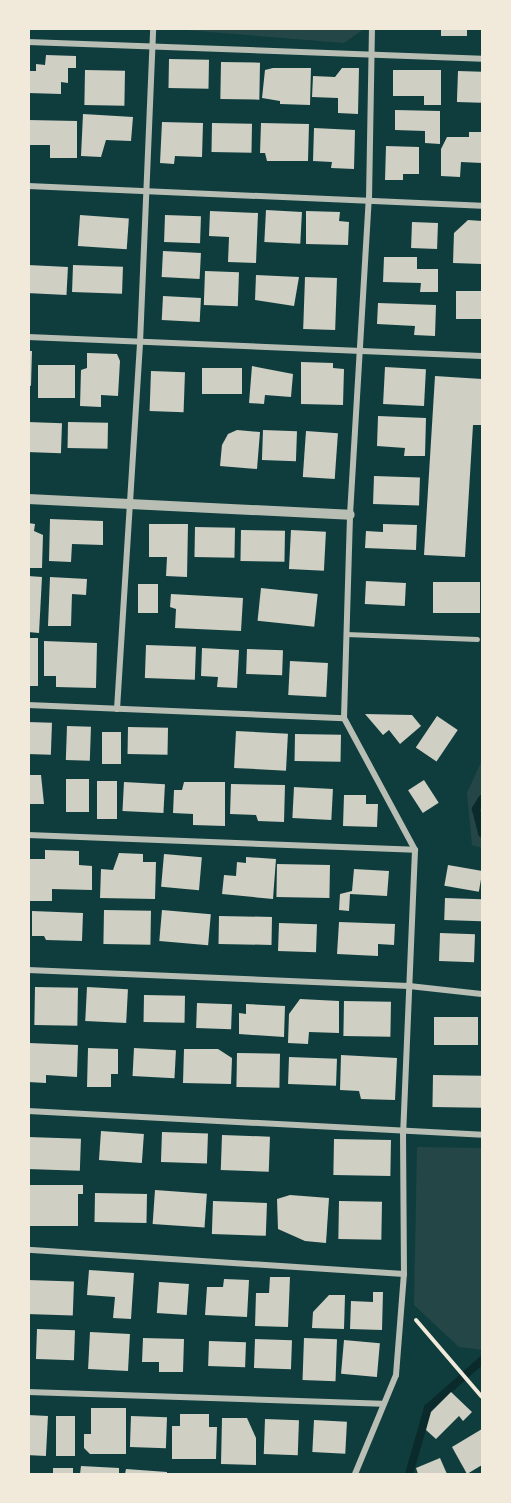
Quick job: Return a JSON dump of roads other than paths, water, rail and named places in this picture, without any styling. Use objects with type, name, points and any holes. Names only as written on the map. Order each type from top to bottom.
[{"type":"street","points":[[117,709],[140,343],[144,192],[153,28]]},
{"type":"street","points":[[355,1474],[382,1404],[396,1375],[404,1274],[403,1132],[415,850],[344,718],[350,515],[369,199],[372,28]]},
{"type":"street","points":[[28,42],[152,48],[372,53],[483,59]]},
{"type":"street","points":[[28,186],[369,199],[483,206]]},
{"type":"street","points":[[28,337],[140,343],[361,349],[483,356]]},
{"type":"street","points":[[28,499],[350,515]]},
{"type":"street","points":[[28,705],[344,718]]},
{"type":"street","points":[[28,835],[415,850]]},
{"type":"street","points":[[28,970],[409,987],[483,994]]},
{"type":"street","points":[[28,1111],[483,1135]]},
{"type":"street","points":[[28,1251],[404,1274]]},
{"type":"street","points":[[28,1392],[382,1404]]},
{"type":"lane","points":[[346,634],[477,639]]},
{"type":"waterway","points":[[482,799],[476,809],[482,833]]},
{"type":"waterway","points":[[409,1474],[428,1408],[482,1360]]}]
